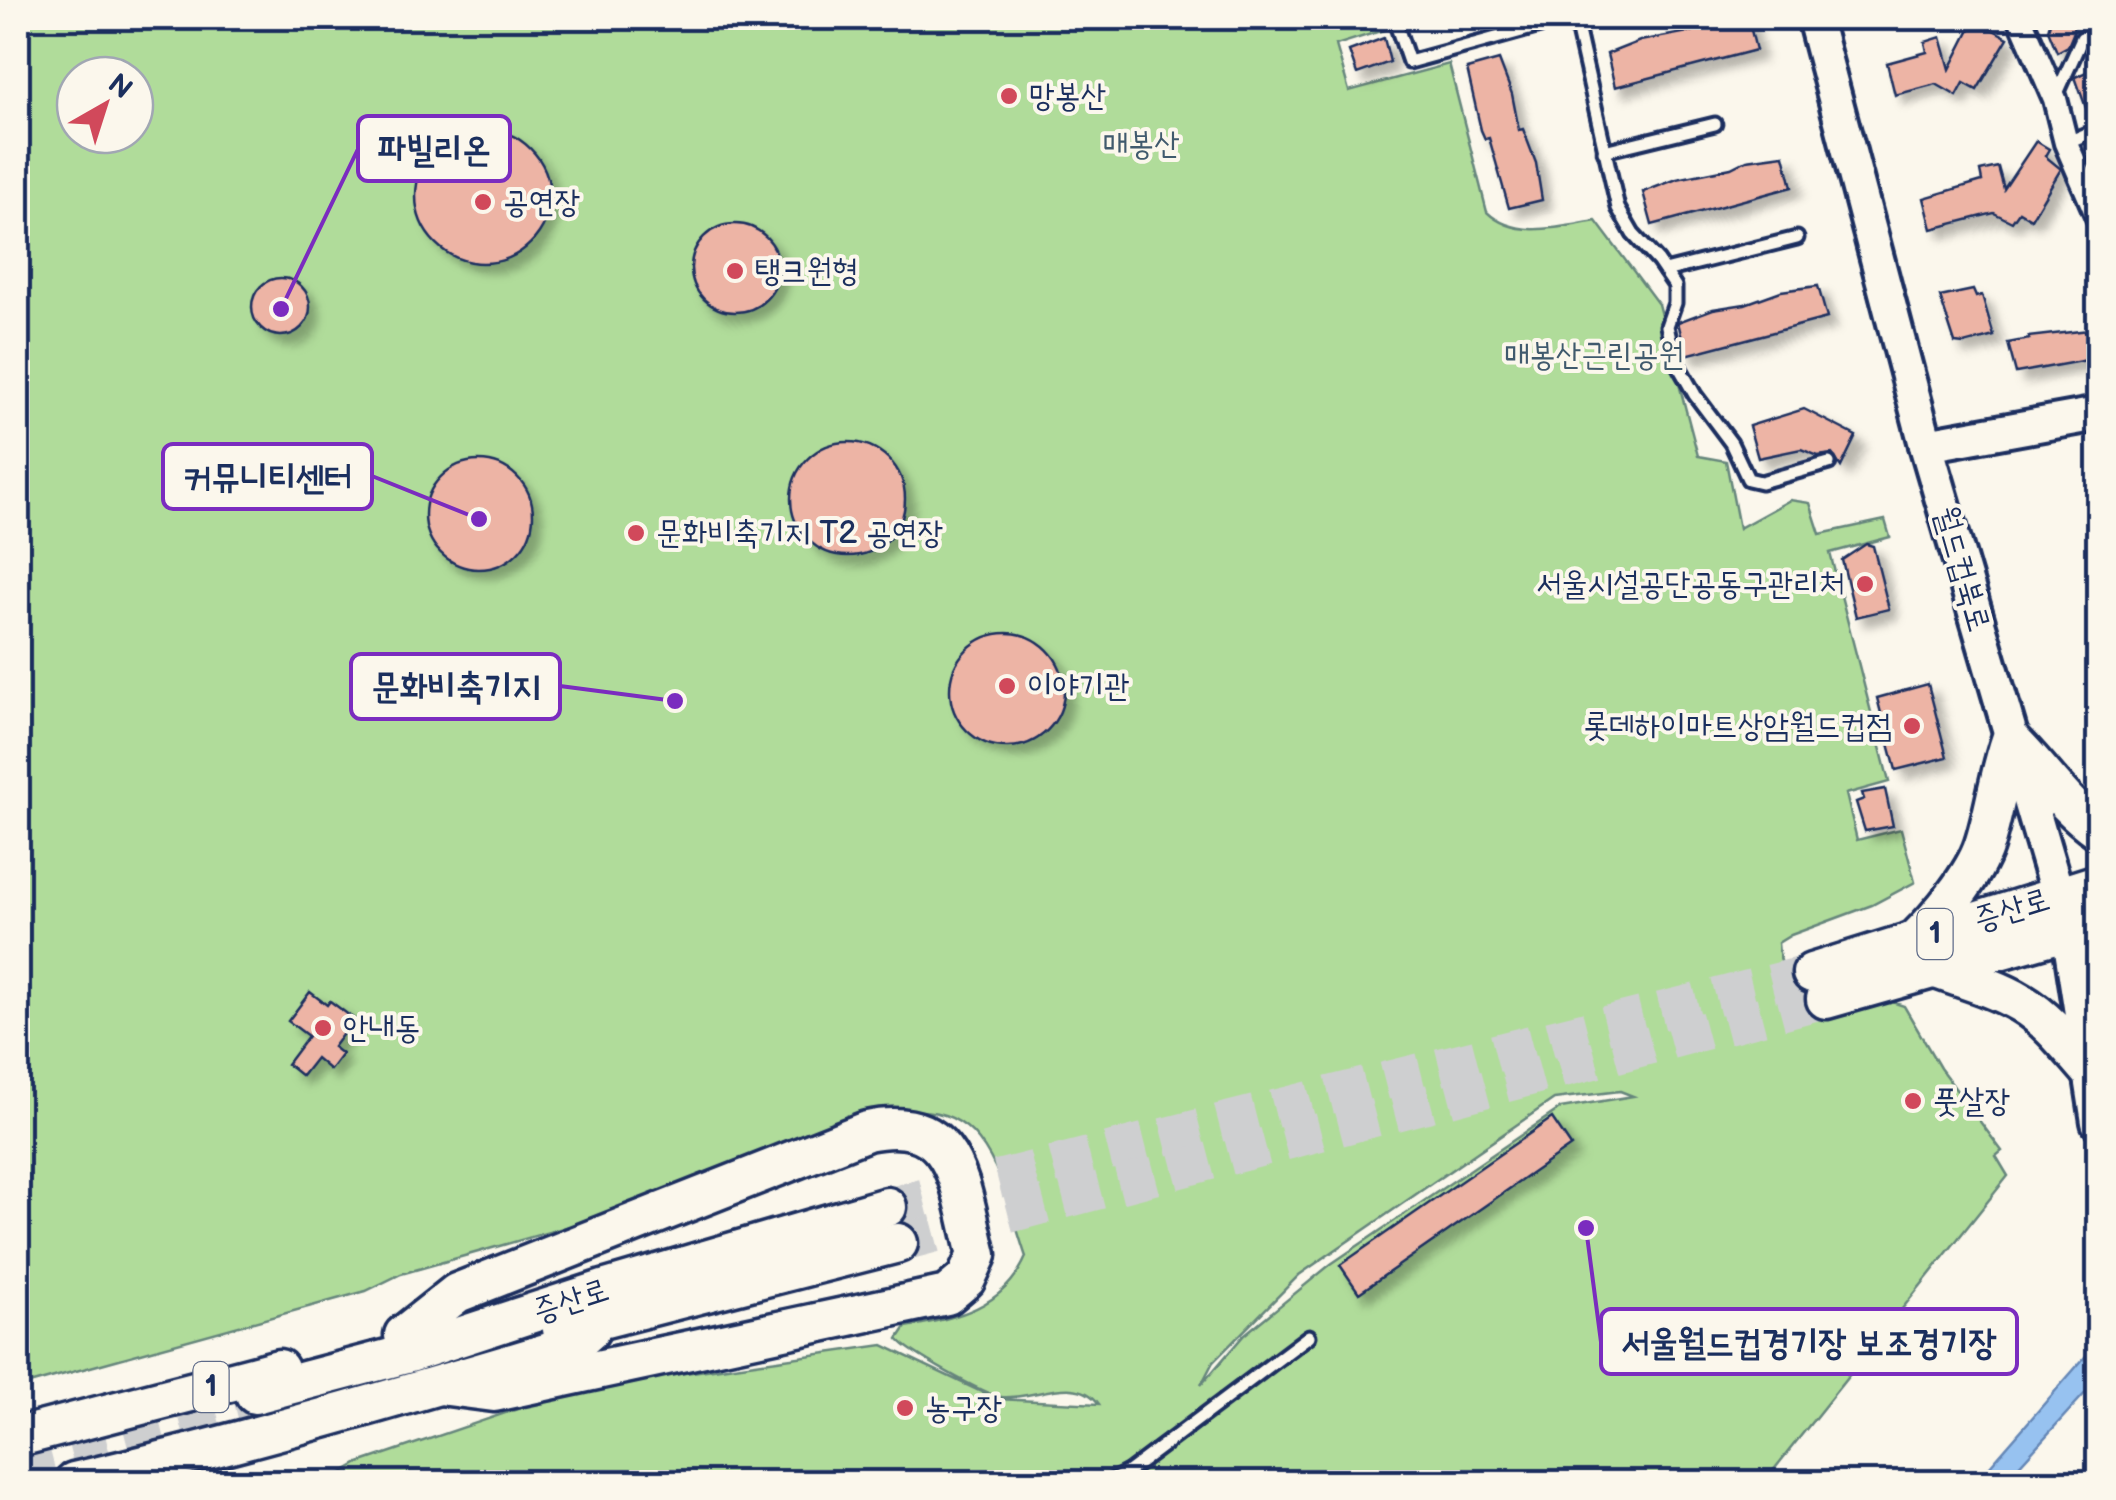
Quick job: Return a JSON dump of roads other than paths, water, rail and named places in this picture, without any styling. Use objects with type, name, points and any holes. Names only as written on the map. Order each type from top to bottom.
[{"type":"main road","name":"월드컵북로","points":[[1814,18],[1926,445],[2012,740],[2075,916],[2089,1069],[2098,1122]]},
{"type":"main road","points":[[1926,445],[2098,414]]},
{"type":"main road","points":[[2089,1069],[2024,1004],[1925,954],[1934,922],[1983,850],[2012,740],[2063,800],[2098,829]]},
{"type":"main road","name":"증산로","points":[[1819,986],[2075,916],[2098,884]]},
{"type":"main road","points":[[404,1336],[457,1293],[867,1131],[893,1126],[930,1136],[949,1153],[978,1255],[966,1279],[946,1295],[494,1392],[440,1385]]},
{"type":"main road","name":"증산로","points":[[605,1303],[888,1207]]},
{"type":"main road","name":"증산로","points":[[258,1404],[410,1354],[605,1303],[898,1243]]},
{"type":"main road","name":"1","points":[[18,1437],[404,1336],[562,1284],[605,1303],[573,1344],[237,1444],[74,1482]]},
{"type":"street","points":[[2029,24],[2066,143],[2098,216]]},
{"type":"lane","points":[[1394,18],[1409,62],[1572,18],[1618,208],[1632,234],[1675,286],[1676,303],[1667,326],[1674,358],[1732,443],[1748,479],[1761,482],[1829,464]]},
{"type":"lane","points":[[1505,18],[1508,34]]},
{"type":"lane","points":[[2055,99],[2082,38]]},
{"type":"lane","points":[[1604,151],[1715,124]]},
{"type":"lane","points":[[2066,143],[2098,129]]},
{"type":"lane","points":[[1665,270],[1797,238]]},
{"type":"lane","points":[[1109,1482],[1308,1336]]},
{"type":"lane","points":[[974,1482],[998,1478],[1030,1482]]},
{"type":"water","points":[[2098,1342],[2098,1379],[2004,1482],[1976,1482]]},
{"type":"tunnel","points":[[887,1207],[1812,973]]},
{"type":"tunnel","points":[[898,1243],[1826,999]]},
{"type":"tunnel","points":[[18,1478],[262,1415]]},
{"type":"place","name":"망봉산","points":[[1009,96]]},
{"type":"place","name":"공연장","points":[[483,202]]},
{"type":"place","name":"탱크원형","points":[[735,271]]},
{"type":"place","name":"파빌리온","points":[[281,309]]},
{"type":"place","name":"커뮤니티센터","points":[[479,519]]},
{"type":"place","name":"문화비축기지 T2 공연장","points":[[636,533]]},
{"type":"place","name":"서울시설공단공동구관리처","points":[[1865,584]]},
{"type":"place","name":"이야기관","points":[[1007,686]]},
{"type":"place","name":"문화비축기지","points":[[675,701]]},
{"type":"place","name":"롯데하이마트상암월드컵점","points":[[1912,726]]},
{"type":"place","name":"안내동","points":[[323,1028]]},
{"type":"place","name":"풋살장","points":[[1913,1101]]},
{"type":"place","name":"서울월드컵경기장 보조경기장","points":[[1586,1228]]},
{"type":"place","name":"농구장","points":[[905,1408]]},
{"type":"park label","name":"매봉산","points":[[1141,144]]},
{"type":"park label","name":"매봉산근린공원","points":[[1594,355]]}]
